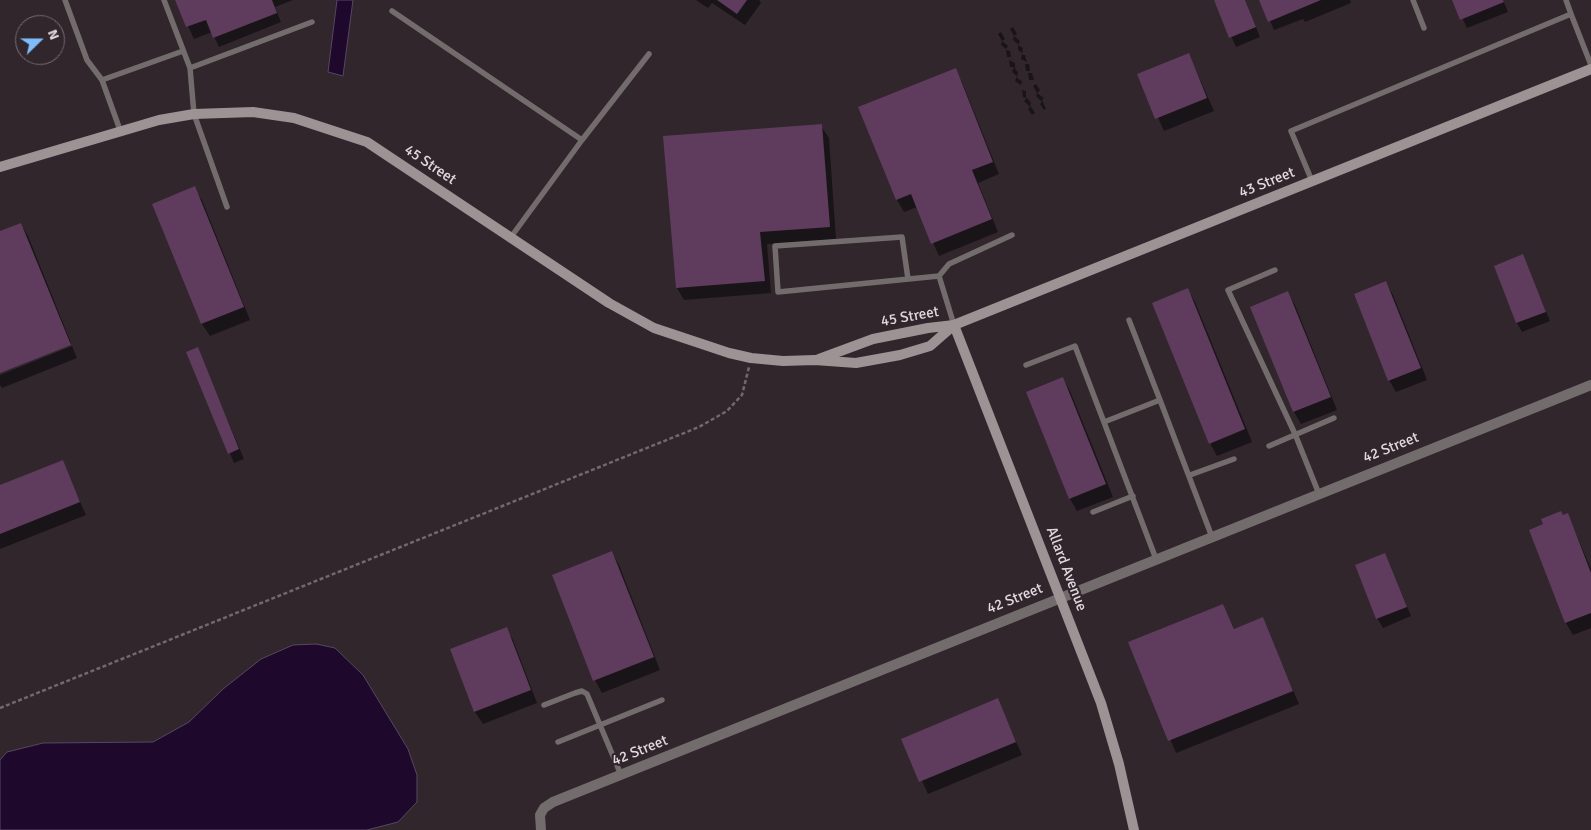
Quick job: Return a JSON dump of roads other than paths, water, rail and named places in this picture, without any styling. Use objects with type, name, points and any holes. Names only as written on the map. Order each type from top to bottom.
[{"type":"main road","name":"43 Street","points":[[954,325],[1591,67]]},
{"type":"main road","name":"45 Street","points":[[0,167],[120,130],[159,120],[194,114],[253,112],[294,118],[367,142],[608,303],[654,328],[729,353],[751,358],[782,361],[815,360],[856,363],[930,346],[954,325]]},
{"type":"main road","name":"45 Street","points":[[815,360],[872,339],[954,325]]},
{"type":"main road","name":"Allard Avenue","points":[[954,325],[1102,704],[1119,764],[1134,830]]},
{"type":"street","name":"42 Street","points":[[541,830],[540,815],[544,808],[553,802],[1061,597],[1590,387]]},
{"type":"lane","points":[[65,0],[87,60],[102,80],[120,130]]},
{"type":"lane","points":[[164,0],[190,68],[194,114],[227,207]]},
{"type":"lane","points":[[1414,0],[1424,28]]},
{"type":"lane","points":[[1566,0],[1591,67]]},
{"type":"lane","points":[[392,11],[582,140]]},
{"type":"lane","points":[[1312,181],[1291,130],[1571,14]]},
{"type":"lane","points":[[190,68],[312,22]]},
{"type":"lane","points":[[102,80],[183,51]]},
{"type":"lane","points":[[511,237],[582,140],[649,54]]},
{"type":"lane","points":[[908,278],[902,237],[775,246],[778,292],[939,276],[949,264],[1012,235]]},
{"type":"lane","points":[[1275,270],[1228,290],[1295,434],[1319,494]]},
{"type":"lane","points":[[939,276],[954,325]]},
{"type":"lane","points":[[1128,320],[1190,475],[1212,537]]},
{"type":"lane","points":[[1026,365],[1075,346],[1156,559]]},
{"type":"lane","points":[[1104,422],[1160,400]]},
{"type":"lane","points":[[1269,446],[1334,418]]},
{"type":"lane","points":[[1190,475],[1234,459]]},
{"type":"lane","points":[[1093,512],[1133,496]]},
{"type":"lane","points":[[544,705],[582,691],[587,694],[621,775]]},
{"type":"lane","points":[[558,742],[662,700]]}]
